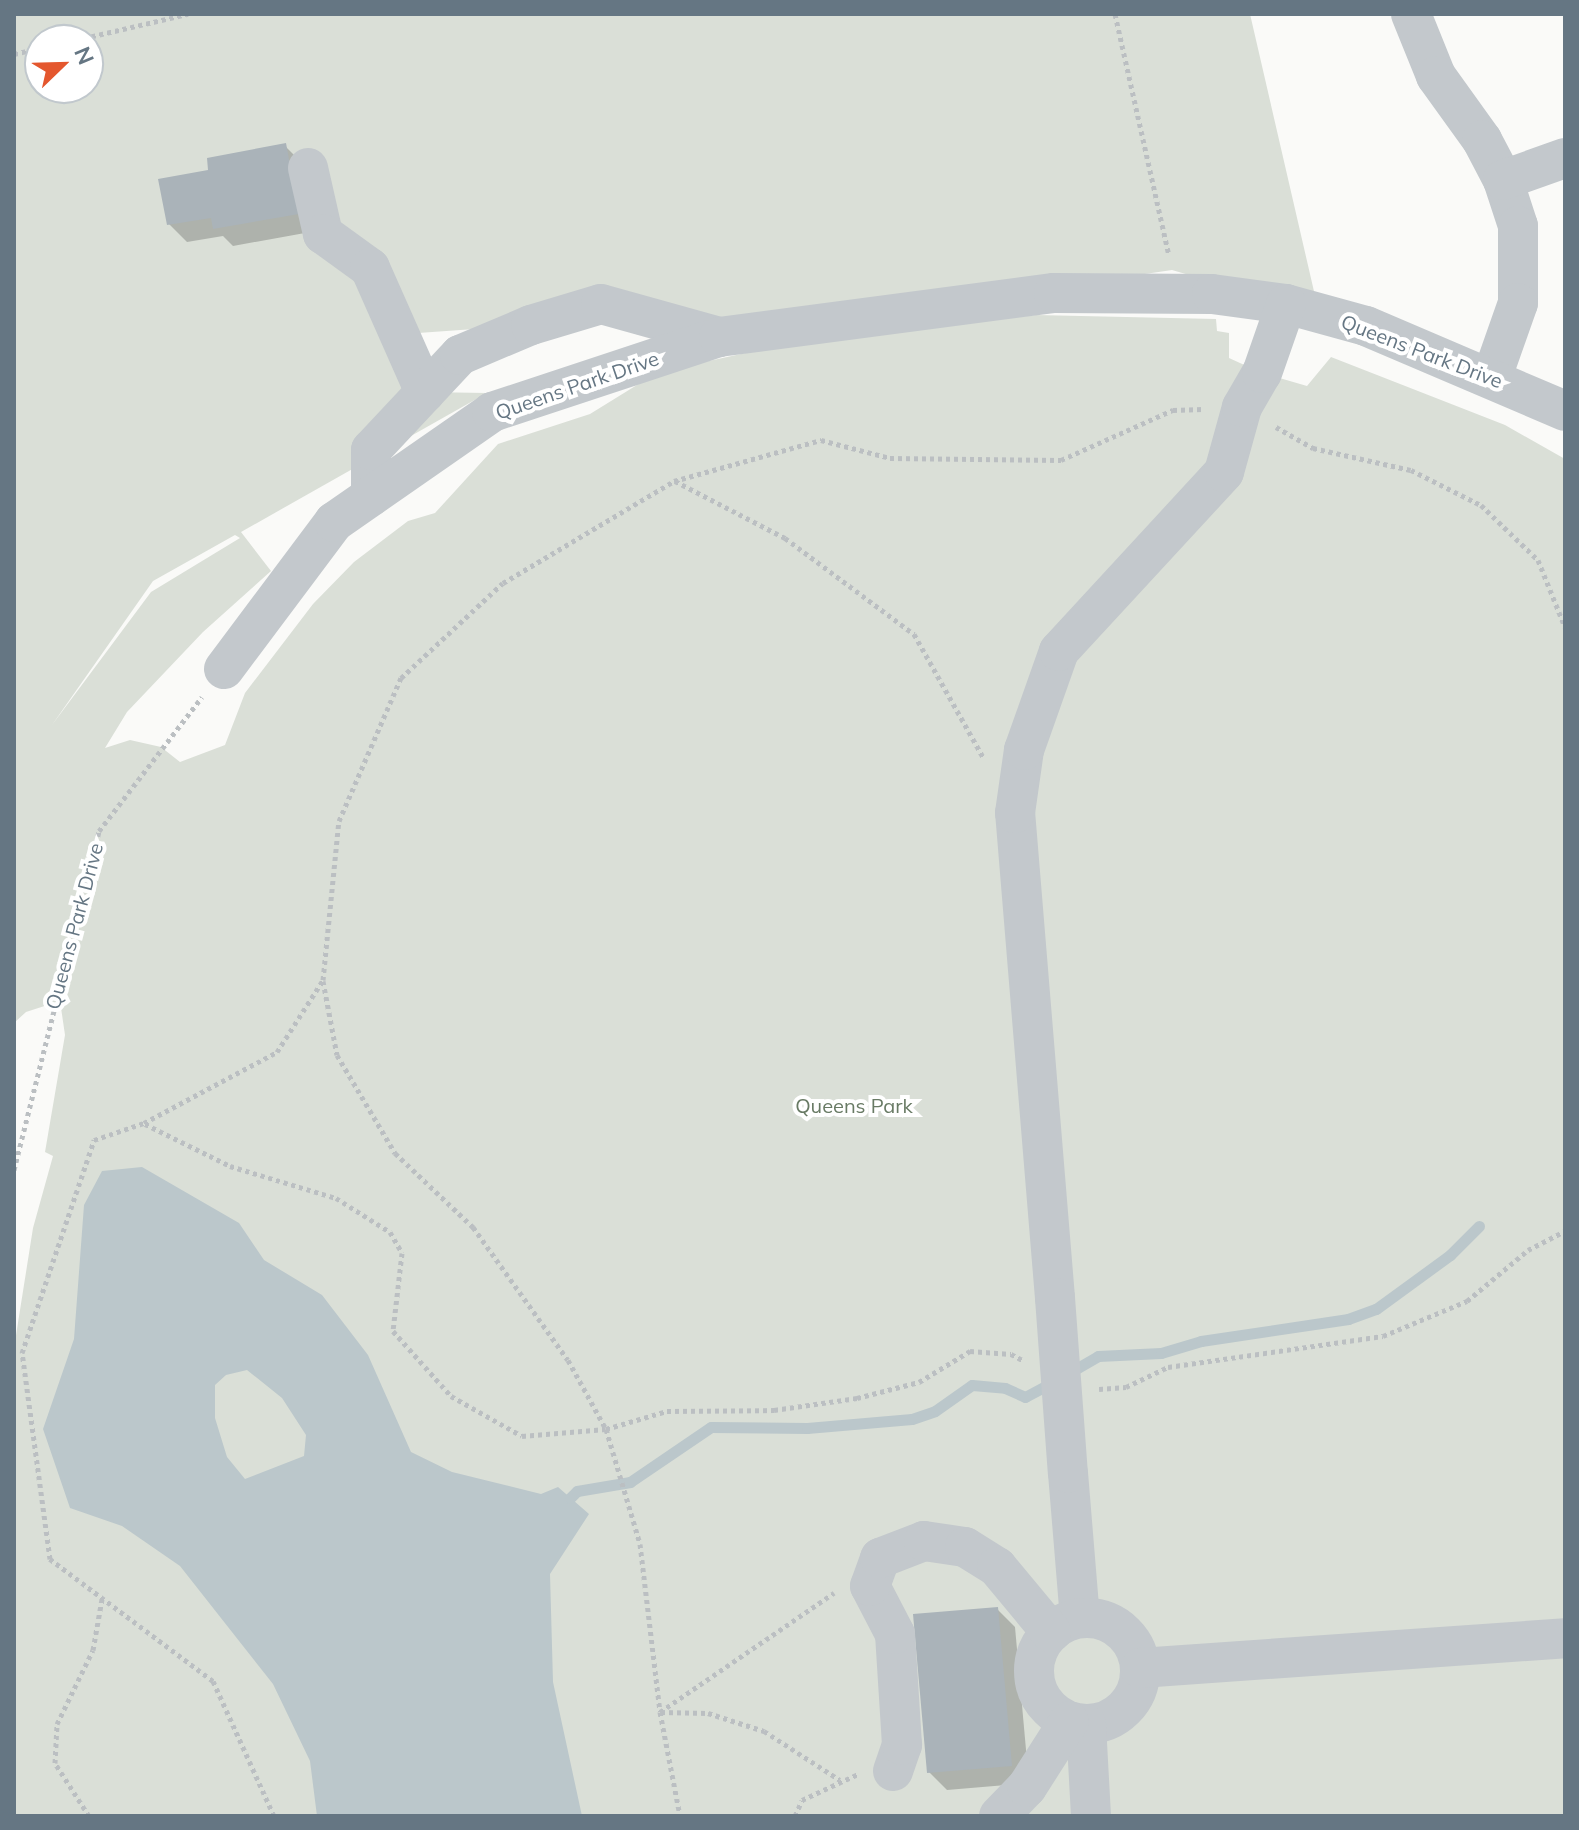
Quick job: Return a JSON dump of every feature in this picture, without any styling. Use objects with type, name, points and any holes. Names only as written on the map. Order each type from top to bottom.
[{"type":"street","points":[[1411,14],[1436,76],[1482,140],[1503,180],[1518,226],[1521,268],[1518,303],[1492,377]]},
{"type":"street","points":[[1503,180],[1565,158]]},
{"type":"street","points":[[308,168],[323,234],[370,268],[425,392]]},
{"type":"street","name":"Queens Park Drive","points":[[224,669],[334,522],[492,412],[719,337],[1054,293],[1181,291],[1286,304],[1366,326],[1492,377],[1565,411]]},
{"type":"street","points":[[371,496],[371,450],[460,355],[531,325],[601,304],[719,337]]},
{"type":"street","points":[[881,1777],[902,1745],[895,1634],[870,1586],[880,1558],[924,1541],[965,1547],[997,1567],[1066,1625],[1119,1629],[1132,1642],[1140,1668],[1130,1702],[1117,1715],[1078,1722],[1050,1708],[1035,1676],[1039,1649],[1066,1625],[1068,1473],[1015,813],[1024,750],[1059,651],[1224,472],[1242,407],[1262,373],[1286,304]]},
{"type":"street","points":[[460,355],[492,412]]},
{"type":"street","points":[[1140,1668],[1565,1638]]},
{"type":"street","points":[[999,1816],[1027,1787],[1078,1722]]},
{"type":"street","points":[[1078,1722],[1091,1816]]},
{"type":"path","points":[[104,34],[188,14]]},
{"type":"path","points":[[1115,14],[1172,270]]},
{"type":"path","points":[[680,1816],[660,1712],[640,1544],[606,1429],[568,1360],[473,1227],[395,1153],[337,1055],[323,980],[339,821],[401,678],[503,583],[674,481],[821,440],[890,458],[1061,460],[1173,410],[1242,407],[1313,448],[1411,470],[1481,505],[1538,560],[1565,627]]},
{"type":"path","points":[[674,481],[785,538],[914,634],[1015,813]]},
{"type":"path","name":"Queens Park Drive","points":[[14,1170],[99,831],[224,669]]},
{"type":"path","points":[[274,1816],[213,1681],[50,1559],[22,1353],[94,1140],[144,1123],[277,1052],[323,980]]},
{"type":"path","points":[[144,1123],[230,1166],[336,1198],[390,1232],[402,1253],[393,1331],[451,1396],[522,1436],[606,1429]]},
{"type":"path","points":[[660,1712],[766,1644],[880,1558]]},
{"type":"path","points":[[89,1816],[55,1763],[57,1724],[93,1650],[102,1599]]},
{"type":"path","points":[[660,1712],[708,1713],[764,1731],[840,1780]]},
{"type":"path","points":[[795,1816],[802,1800],[840,1780],[858,1773],[881,1777]]},
{"type":"green space","name":"Queens Park","points":[[14,14],[1250,14],[1319,313],[1172,270],[719,337],[601,304],[531,325],[404,334],[425,392],[487,393],[241,532],[271,571],[203,632],[127,712],[105,748],[130,740],[161,747],[180,762],[225,745],[245,693],[313,604],[354,562],[408,521],[435,513],[498,444],[590,414],[658,372],[805,340],[1036,315],[1216,319],[1217,331],[1229,333],[1229,358],[1262,373],[1307,386],[1331,357],[1505,425],[1565,459],[1565,1816],[14,1816],[14,1348],[33,1228],[53,1156],[45,1152],[65,1035],[60,1001],[26,1012],[14,1023]],"holes":[[[235,535],[240,538],[151,592],[52,725],[153,581]]]},
{"type":"shaded area","points":[[142,1167],[239,1223],[264,1260],[322,1295],[368,1355],[411,1452],[452,1472],[541,1494],[558,1487],[589,1514],[550,1574],[553,1682],[582,1816],[317,1816],[310,1761],[273,1684],[180,1566],[122,1526],[70,1508],[43,1429],[74,1339],[84,1205],[102,1171]],"holes":[[[247,1370],[282,1398],[306,1435],[304,1456],[245,1479],[227,1457],[215,1418],[215,1385],[226,1375]]]},
{"type":"building","points":[[286,143],[299,214],[213,229],[211,218],[167,225],[158,179],[208,170],[207,158]]},
{"type":"building","points":[[998,1607],[1012,1766],[927,1773],[913,1614]]},
{"type":"waterway","points":[[1074,1370],[1098,1356],[1161,1353],[1201,1341],[1348,1319],[1376,1309],[1450,1255],[1479,1226]]},
{"type":"waterway","points":[[570,1498],[577,1491],[630,1482],[711,1427],[807,1428],[912,1419],[935,1411],[972,1385],[1005,1388],[1025,1397],[1044,1387]]}]
